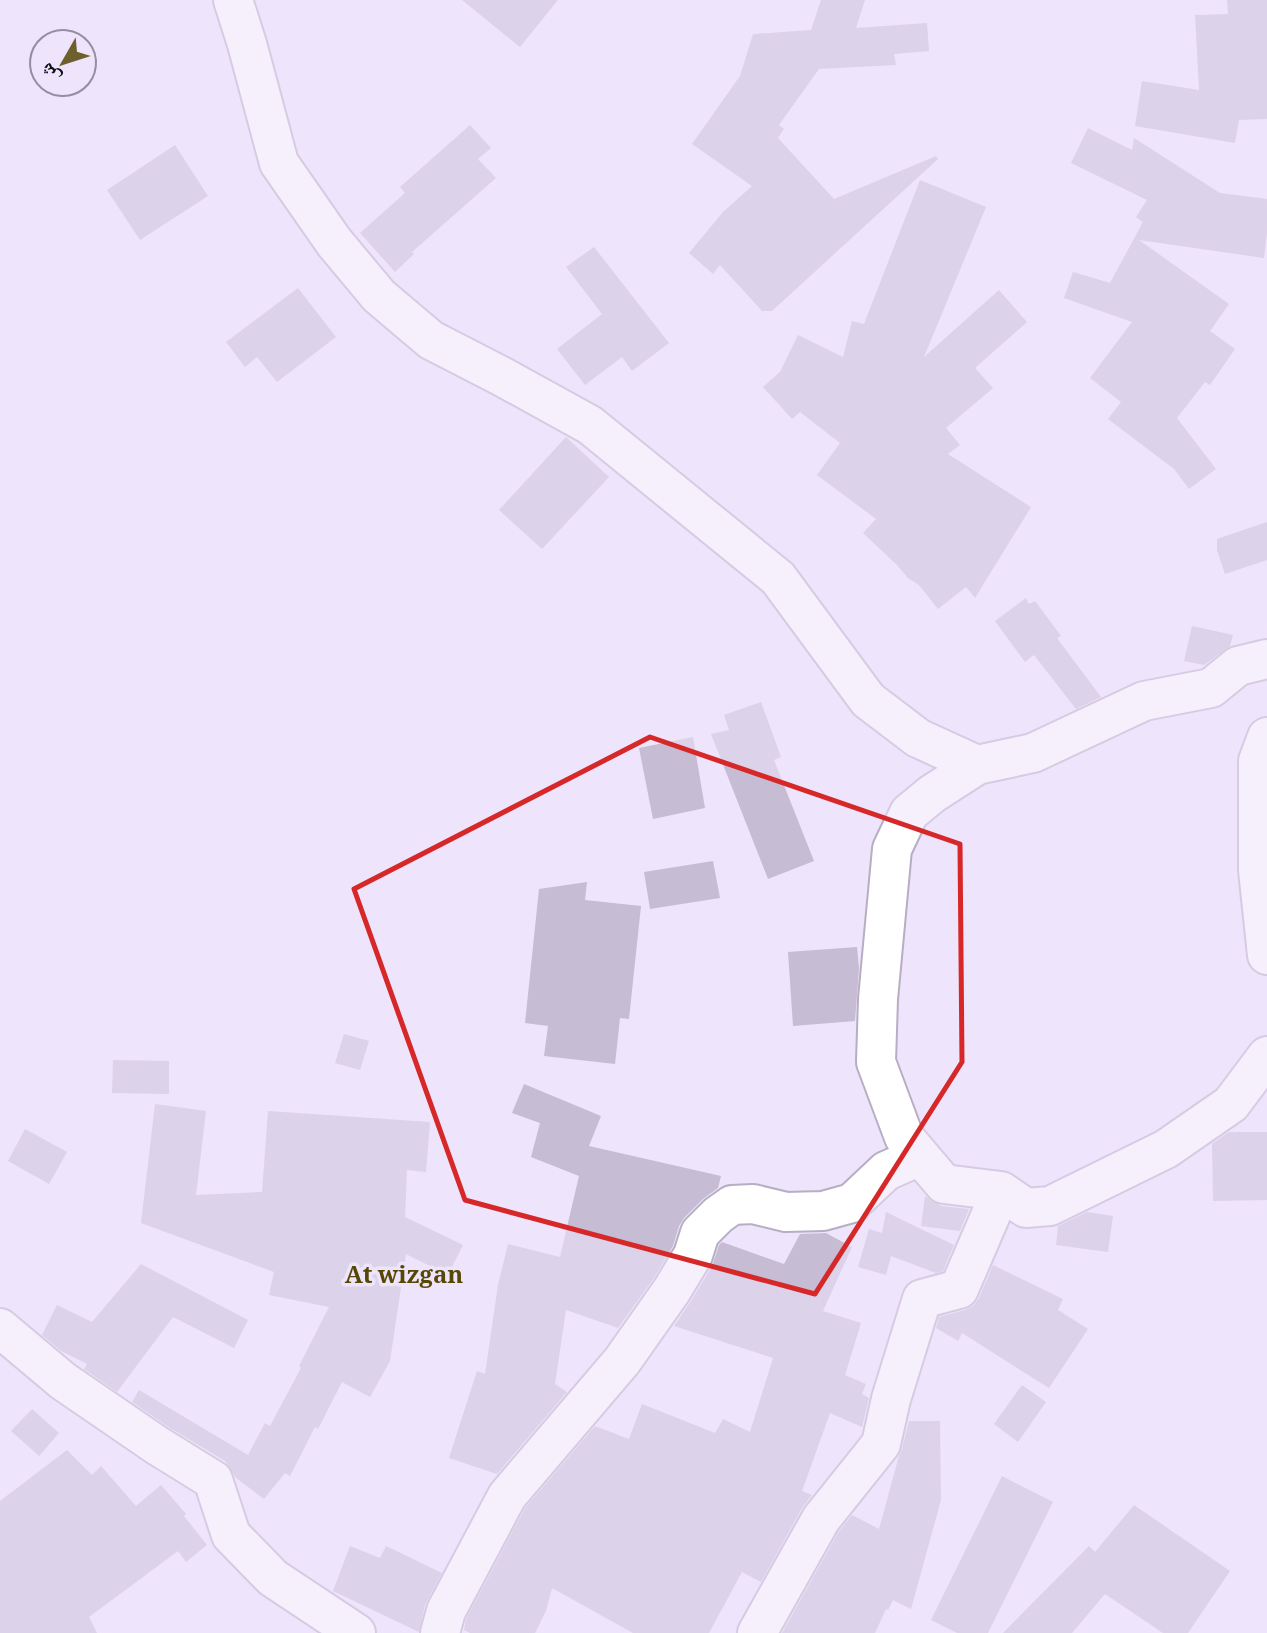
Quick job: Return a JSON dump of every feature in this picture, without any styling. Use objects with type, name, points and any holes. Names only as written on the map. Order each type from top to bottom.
[{"type":"street","points":[[233,0],[279,163],[334,242],[379,296],[431,340],[590,425],[778,579],[868,700],[918,738],[977,765]]},
{"type":"street","points":[[1267,659],[1238,666],[1211,688],[1144,701],[1033,753],[977,765],[932,794],[909,813],[892,849],[878,999],[876,1062],[904,1137],[944,1184],[1001,1191],[1026,1208],[1050,1206],[1166,1149],[1231,1104],[1267,1056]]},
{"type":"street","points":[[1267,737],[1258,761],[1258,870],[1267,955]]},
{"type":"street","points":[[440,1633],[446,1611],[507,1496],[622,1361],[672,1290],[693,1255],[700,1233],[718,1215],[732,1205],[753,1204],[786,1212],[823,1211],[852,1203],[886,1171],[920,1156]]},
{"type":"street","points":[[757,1633],[821,1519],[881,1444],[891,1399],[922,1299],[958,1289],[1001,1191]]},
{"type":"street","points":[[0,1328],[63,1381],[213,1480],[231,1535],[274,1578],[356,1633]]},
{"type":"highlighted area","points":[[650,737],[960,844],[962,1062],[815,1294],[465,1200],[354,889]]},
{"type":"building","points":[[462,0],[558,0],[520,47]]},
{"type":"building","points":[[821,0],[865,0],[856,28],[927,23],[929,51],[894,54],[896,65],[819,69],[779,125],[784,129],[778,138],[834,199],[936,156],[938,159],[772,311],[762,311],[720,265],[713,274],[689,253],[723,212],[752,186],[692,144],[740,76],[753,34],[811,30]]},
{"type":"building","points":[[1227,0],[1267,0],[1267,119],[1239,120],[1235,143],[1135,126],[1142,81],[1199,90],[1195,15],[1228,14]]},
{"type":"building","points":[[470,125],[491,148],[478,159],[496,178],[412,252],[414,254],[395,272],[360,233],[405,193],[400,187]]},
{"type":"building","points":[[1088,128],[1132,150],[1134,138],[1220,193],[1267,199],[1264,258],[1139,240],[1229,304],[1210,331],[1235,349],[1210,385],[1205,382],[1177,418],[1216,469],[1189,489],[1174,469],[1108,419],[1121,402],[1090,378],[1132,322],[1064,298],[1073,272],[1110,283],[1143,222],[1136,217],[1147,200],[1071,163]]},
{"type":"building","points":[[175,145],[208,196],[140,240],[107,190]]},
{"type":"building","points":[[920,180],[986,207],[924,357],[999,290],[1027,322],[975,368],[993,388],[946,428],[960,445],[948,454],[1031,507],[975,598],[966,587],[938,609],[919,585],[908,578],[863,533],[876,519],[817,475],[840,443],[800,412],[792,419],[763,387],[780,372],[798,335],[843,357],[852,321],[864,324]]},
{"type":"building","points":[[594,247],[669,343],[632,371],[622,357],[585,385],[557,349],[602,314],[566,267]]},
{"type":"building","points":[[298,288],[336,337],[277,382],[257,357],[245,367],[226,342]]},
{"type":"building","points":[[566,437],[609,477],[542,549],[499,510]]},
{"type":"building","points":[[1267,522],[1267,560],[1225,574],[1217,550],[1217,539]]},
{"type":"building","points":[[1026,598],[1029,604],[1035,601],[1061,636],[1057,638],[1101,697],[1076,709],[1034,655],[1025,662],[995,621]]},
{"type":"building","points":[[1192,626],[1233,635],[1230,646],[1204,665],[1184,661]]},
{"type":"building","points":[[761,702],[781,757],[774,760],[814,861],[768,879],[711,734],[729,730],[724,715]]},
{"type":"building","points":[[693,737],[705,808],[653,819],[639,748]]},
{"type":"building","points":[[713,861],[720,898],[650,909],[644,872]]},
{"type":"building","points":[[587,882],[585,900],[641,906],[629,1019],[620,1018],[615,1064],[544,1056],[548,1026],[525,1023],[539,889]]},
{"type":"building","points":[[857,947],[859,968],[855,1021],[793,1026],[788,952]]},
{"type":"building","points":[[344,1034],[369,1041],[360,1070],[335,1063]]},
{"type":"building","points":[[113,1060],[169,1061],[169,1094],[112,1093]]},
{"type":"building","points":[[524,1084],[601,1116],[589,1146],[721,1176],[718,1188],[684,1218],[673,1246],[654,1278],[618,1328],[566,1310],[555,1384],[567,1392],[497,1474],[449,1458],[477,1371],[485,1374],[498,1285],[508,1244],[560,1257],[579,1176],[531,1157],[540,1123],[512,1113]]},
{"type":"building","points":[[155,1104],[206,1111],[196,1195],[262,1192],[268,1111],[430,1122],[426,1172],[407,1170],[405,1217],[463,1245],[448,1275],[406,1254],[390,1361],[370,1397],[342,1382],[290,1476],[285,1473],[264,1499],[235,1477],[225,1461],[132,1402],[139,1390],[248,1455],[265,1423],[270,1426],[329,1307],[269,1295],[274,1272],[141,1223]]},
{"type":"building","points":[[25,1129],[67,1152],[49,1184],[8,1161]]},
{"type":"building","points":[[1229,1132],[1267,1132],[1267,1200],[1213,1201],[1212,1144]]},
{"type":"building","points":[[925,1196],[941,1206],[969,1209],[960,1231],[921,1226]]},
{"type":"building","points":[[886,1212],[954,1245],[943,1271],[936,1273],[891,1256],[886,1275],[858,1267],[869,1229],[882,1233]]},
{"type":"building","points":[[1087,1212],[1113,1216],[1108,1252],[1056,1245],[1058,1226]]},
{"type":"building","points":[[826,1233],[852,1247],[823,1311],[861,1323],[845,1375],[866,1384],[862,1394],[869,1398],[862,1427],[830,1413],[802,1491],[812,1495],[761,1582],[742,1572],[709,1633],[633,1633],[552,1588],[546,1611],[535,1633],[470,1633],[464,1630],[466,1619],[525,1508],[595,1426],[629,1439],[642,1404],[715,1433],[723,1419],[750,1432],[773,1358],[674,1326],[712,1266],[722,1242],[784,1264],[800,1234]]},
{"type":"building","points":[[141,1264],[248,1320],[234,1348],[173,1317],[117,1392],[84,1369],[87,1364],[61,1351],[42,1335],[57,1305],[92,1322]]},
{"type":"building","points":[[993,1265],[1063,1299],[1058,1310],[1088,1329],[1049,1388],[962,1333],[958,1341],[936,1328],[939,1317],[974,1305]]},
{"type":"building","points":[[1022,1385],[1046,1402],[1018,1442],[994,1424]]},
{"type":"building","points":[[32,1409],[59,1433],[39,1456],[11,1431]]},
{"type":"building","points":[[909,1421],[940,1421],[941,1500],[911,1609],[893,1600],[875,1633],[782,1633],[839,1531],[852,1515],[879,1529]]},
{"type":"building","points":[[67,1450],[92,1475],[101,1466],[136,1506],[161,1485],[186,1514],[184,1516],[207,1545],[186,1562],[178,1551],[89,1617],[97,1633],[0,1633],[0,1501]]},
{"type":"building","points":[[1002,1476],[1053,1502],[988,1633],[957,1633],[931,1620]]},
{"type":"building","points":[[1134,1505],[1230,1571],[1188,1633],[1163,1633],[1105,1594],[1072,1633],[1003,1633],[1089,1546],[1095,1552]]},
{"type":"building","points":[[350,1546],[380,1558],[386,1546],[442,1573],[425,1605],[419,1632],[333,1591]]},
{"type":"district","name":"At wizgan","points":[[404,1277]]}]
